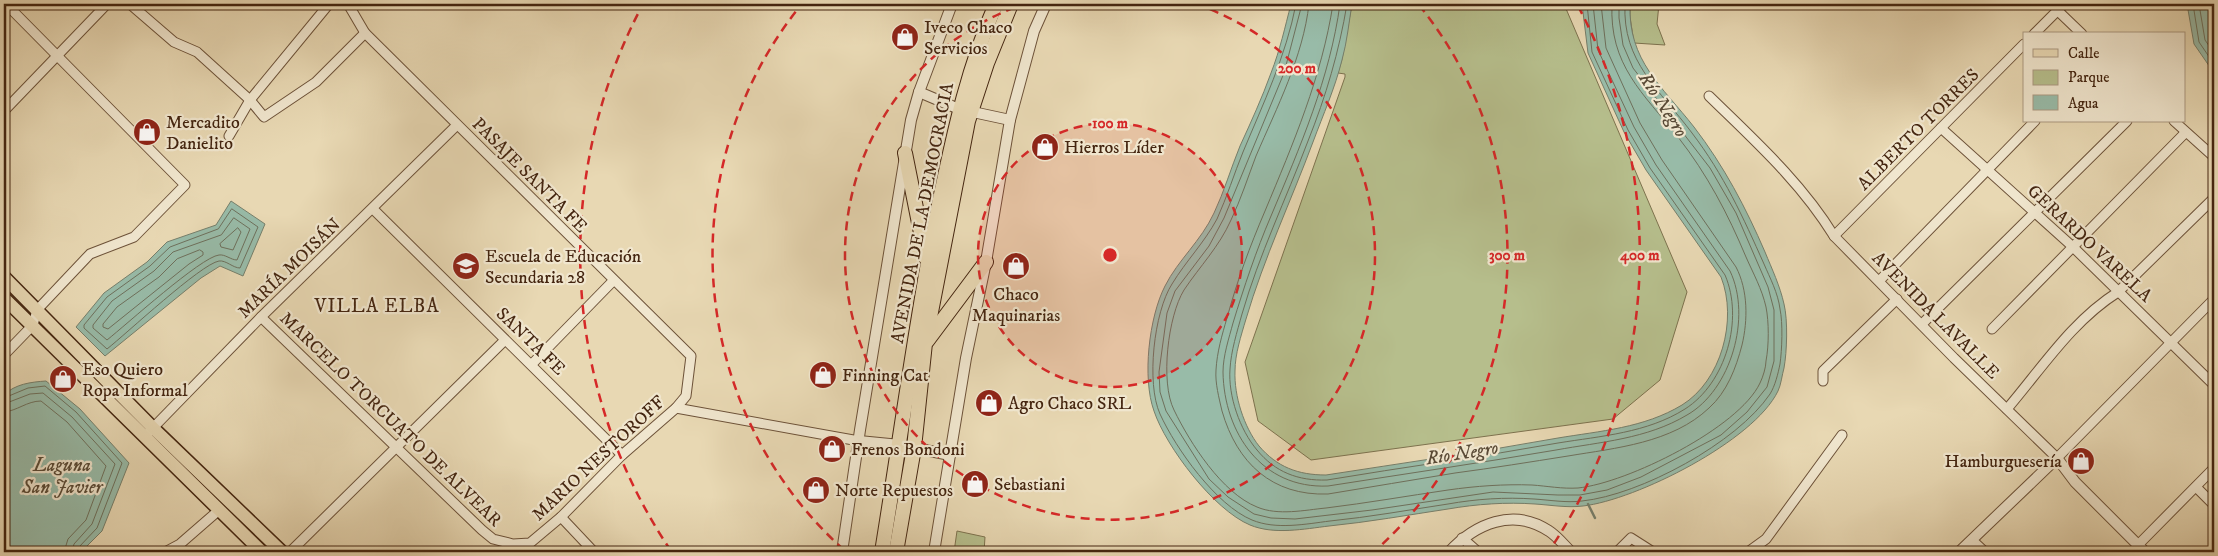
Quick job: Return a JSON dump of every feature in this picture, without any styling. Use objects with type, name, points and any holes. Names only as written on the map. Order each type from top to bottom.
[{"type":"highway","name":"AVENIDA DE LA DEMOCRACIA","points":[[882,552],[907,447],[965,111],[970,70],[996,4]]},
{"type":"highway","name":"AVENIDA DE LA DEMOCRACIA","points":[[896,552],[927,265],[965,111],[1011,4]]},
{"type":"highway","points":[[905,153],[927,265]]},
{"type":"highway","points":[[925,343],[986,262]]},
{"type":"main road","points":[[4,277],[37,310],[219,510],[262,552]]},
{"type":"main road","points":[[4,298],[282,552]]},
{"type":"street","points":[[4,355],[32,325],[37,310],[90,254],[134,237],[185,185],[6,4]]},
{"type":"street","points":[[4,111],[107,4]]},
{"type":"street","points":[[130,4],[174,42],[197,52],[250,100],[264,117],[316,82],[365,33]]},
{"type":"street","points":[[229,136],[250,100],[329,4]]},
{"type":"street","name":"PASAJE SANTA FE","points":[[348,4],[365,33],[612,281],[691,356],[686,396]]},
{"type":"street","name":"AVENIDA DE LA DEMOCRACIA","points":[[842,552],[905,153],[919,92],[952,4]]},
{"type":"street","points":[[934,552],[966,358],[986,262],[1010,120],[1034,31],[1046,4]]},
{"type":"street","points":[[2036,32],[2061,7],[2080,32]]},
{"type":"street","name":"ALBERTO TORRES","points":[[1834,236],[2023,45]]},
{"type":"street","points":[[919,92],[965,111],[1010,120]]},
{"type":"street","name":"AVENIDA LAVALLE","points":[[1709,96],[1773,158],[1821,214],[1834,236],[1880,280],[1954,358],[2057,458],[2075,482],[2145,552]]},
{"type":"street","points":[[1880,280],[2034,122]]},
{"type":"street","points":[[1922,324],[2126,122]]},
{"type":"street","points":[[2175,122],[2214,157]]},
{"type":"street","name":"MARÍA MOISÁN","points":[[149,432],[262,317],[457,126]]},
{"type":"street","name":"GERARDO VARELA","points":[[1941,128],[2073,247],[2214,385]]},
{"type":"street","points":[[1992,329],[2185,133]]},
{"type":"street","points":[[2007,409],[2037,374],[2051,353],[2105,300],[2118,292],[2214,198]]},
{"type":"street","name":"SANTA FE","points":[[373,209],[622,455]]},
{"type":"street","points":[[532,364],[612,281]]},
{"type":"street","points":[[1824,381],[1823,371],[1897,299]]},
{"type":"street","points":[[1959,552],[2057,458],[2214,299]]},
{"type":"street","name":"MARCELO TORCUATO DE ALVEAR","points":[[262,317],[493,539],[513,544],[530,543]]},
{"type":"street","points":[[290,552],[395,446],[505,340]]},
{"type":"street","name":"MARIO NESTOROFF","points":[[530,543],[561,517],[622,455],[676,408],[686,396]]},
{"type":"street","points":[[676,408],[859,441],[950,455]]},
{"type":"street","points":[[1748,552],[1766,539],[1842,435]]},
{"type":"street","points":[[2138,544],[2214,468]]},
{"type":"street","points":[[2196,487],[2214,505]]},
{"type":"street","points":[[165,552],[180,544],[219,510]]},
{"type":"street","points":[[561,517],[594,552]]},
{"type":"street","points":[[1449,552],[1462,538],[1481,526],[1505,519],[1521,519],[1550,531],[1572,552]]},
{"type":"street","points":[[1462,538],[1478,552]]},
{"type":"street","points":[[1617,552],[1631,538],[1653,552]]},
{"type":"street","points":[[1972,540],[1985,552]]},
{"type":"green space","points":[[1352,4],[1564,4],[1687,292],[1660,380],[1613,419],[1311,460],[1258,421],[1245,362],[1345,77],[1345,74],[1338,73]]},
{"type":"green space","points":[[1630,4],[1659,4],[1657,24],[1665,45],[1634,43]]},
{"type":"green space","points":[[957,531],[985,537],[984,552],[954,552]]},
{"type":"water","name":"Río Negro","points":[[1291,4],[1352,4],[1345,46],[1336,81],[1261,274],[1237,352],[1235,381],[1241,411],[1249,430],[1259,446],[1273,459],[1297,471],[1326,475],[1606,431],[1637,424],[1667,413],[1682,405],[1696,394],[1707,381],[1716,365],[1726,330],[1728,312],[1726,294],[1721,277],[1646,170],[1624,132],[1588,53],[1582,4],[1630,4],[1631,24],[1641,57],[1659,85],[1694,127],[1715,157],[1734,188],[1758,236],[1780,291],[1787,327],[1785,361],[1781,383],[1765,410],[1745,429],[1720,448],[1691,465],[1632,493],[1583,506],[1565,507],[1513,503],[1481,505],[1299,530],[1279,531],[1250,525],[1222,506],[1193,476],[1160,426],[1150,397],[1148,382],[1151,330],[1159,299],[1165,286],[1176,268],[1203,233],[1218,205],[1274,64]]},
{"type":"water","points":[[2187,4],[2214,4],[2214,73],[2194,44]]},
{"type":"water","points":[[231,201],[265,224],[243,276],[220,266],[201,278],[105,356],[76,327],[104,293],[147,262],[167,242],[216,225]]},
{"type":"water","name":"Laguna San Javier","points":[[46,381],[80,409],[129,463],[102,531],[81,552],[4,552],[4,395],[18,386]]},
{"type":"waterway","points":[[1588,504],[1595,518]]},
{"type":"place","name":"Iveco Chaco Servicios","points":[[905,37]]},
{"type":"place","name":"Mercadito Danielito","points":[[147,132]]},
{"type":"place","name":"Hierros Líder","points":[[1045,147]]},
{"type":"place","name":"Escuela de Educación Secundaria 28","points":[[466,266]]},
{"type":"place","name":"Chaco Maquinarias","points":[[1016,266]]},
{"type":"place","name":"Finning Cat","points":[[823,375]]},
{"type":"place","name":"Eso Quiero Ropa Informal","points":[[63,379]]},
{"type":"place","name":"Agro Chaco SRL","points":[[989,403]]},
{"type":"place","name":"Frenos Bondoni","points":[[832,449]]},
{"type":"place","name":"Hamburguesería","points":[[2081,461]]},
{"type":"place","name":"Sebastiani","points":[[975,484]]},
{"type":"place","name":"Norte Repuestos","points":[[816,490]]},
{"type":"district","name":"VILLA ELBA","points":[[377,305]]}]
